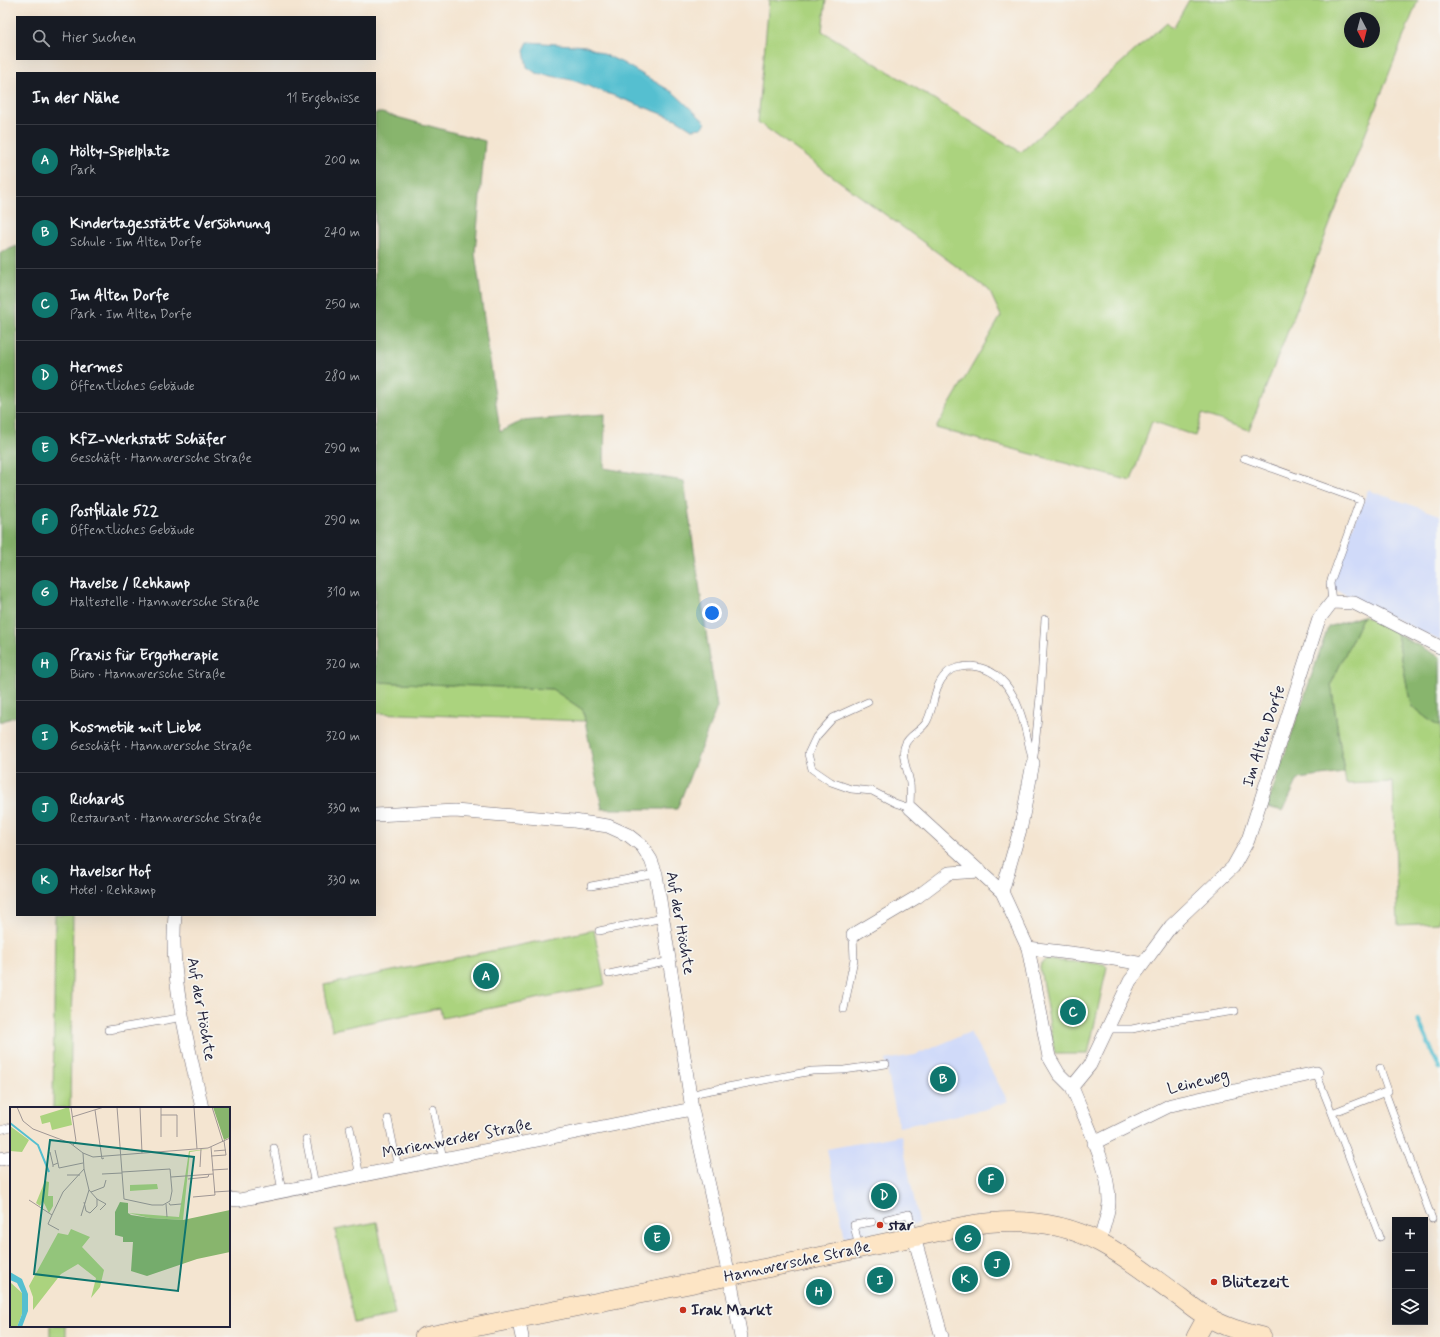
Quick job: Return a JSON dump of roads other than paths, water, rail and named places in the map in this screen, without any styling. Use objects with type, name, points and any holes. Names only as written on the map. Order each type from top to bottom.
[{"type":"street","points":[[1332,602],[1354,603],[1440,647]]},
{"type":"street","name":"Im Alten Dorfe","points":[[1072,1086],[1090,1065],[1130,981],[1142,964],[1171,926],[1233,867],[1248,840],[1320,619],[1332,602]]},
{"type":"street","points":[[1002,892],[1021,826],[1033,762]]},
{"type":"street","points":[[910,808],[1002,892],[1028,948],[1049,1057],[1059,1074],[1072,1086],[1108,1183],[1109,1199],[1099,1242]]},
{"type":"street","name":"Auf der Höchte","points":[[376,814],[456,811],[574,821],[608,826],[628,835],[642,846],[651,860],[656,874],[691,1103],[741,1337]]},
{"type":"street","points":[[852,935],[917,897],[949,873],[980,871]]},
{"type":"street","name":"Auf der Höchte","points":[[175,916],[174,942],[177,979],[202,1107]]},
{"type":"street","points":[[1028,948],[1103,957],[1142,964]]},
{"type":"street","name":"Leineweg","points":[[1094,1143],[1171,1105],[1316,1073]]},
{"type":"street","name":"Marienwerder Straße","points":[[230,1199],[239,1200],[443,1159],[691,1103]]},
{"type":"street","points":[[0,1159],[10,1156]]},
{"type":"street","name":"Hannoversche Straße","points":[[424,1337],[729,1276],[972,1224],[1004,1220],[1055,1226],[1099,1242],[1125,1257],[1208,1317],[1241,1331],[1262,1337]]},
{"type":"street","points":[[914,1237],[942,1337]]},
{"type":"street","points":[[1196,1337],[1208,1317]]},
{"type":"street","points":[[518,1318],[522,1337]]},
{"type":"lane","points":[[1244,458],[1360,500],[1330,584],[1332,602]]},
{"type":"lane","points":[[1033,762],[1040,697],[1045,619]]},
{"type":"lane","points":[[868,702],[833,718],[816,736],[808,754],[812,769],[831,782],[851,789],[872,791],[895,803],[910,808],[910,785],[904,745],[925,724],[932,711],[935,691],[939,682],[947,672],[958,668],[981,667],[996,673],[1004,680],[1019,710],[1033,762]]},
{"type":"lane","points":[[591,886],[656,874]]},
{"type":"lane","points":[[599,931],[663,918]]},
{"type":"lane","points":[[844,1009],[854,959],[852,935]]},
{"type":"lane","points":[[609,974],[670,962]]},
{"type":"lane","points":[[1107,1029],[1132,1029],[1175,1020],[1235,1011]]},
{"type":"lane","points":[[108,1030],[184,1017]]},
{"type":"lane","points":[[691,1103],[701,1092],[812,1071],[844,1070],[886,1064]]},
{"type":"lane","points":[[1332,1113],[1388,1091],[1380,1068]]},
{"type":"lane","points":[[1316,1073],[1380,1237]]},
{"type":"lane","points":[[1385,1092],[1432,1219]]},
{"type":"lane","points":[[433,1109],[443,1159]]},
{"type":"lane","points":[[388,1119],[398,1168]]},
{"type":"lane","points":[[0,1130],[10,1127]]},
{"type":"lane","points":[[350,1128],[360,1176]]},
{"type":"lane","points":[[306,1140],[315,1184]]},
{"type":"lane","points":[[274,1148],[282,1191]]},
{"type":"lane","points":[[887,1219],[909,1214],[914,1237]]},
{"type":"lane","points":[[859,1249],[854,1225],[872,1222]]},
{"type":"water","points":[[528,42],[586,46],[623,63],[674,93],[706,123],[702,128],[692,129],[676,119],[572,80],[536,73],[527,67],[524,50]]},
{"type":"waterway","points":[[1418,1020],[1440,1069]]},
{"type":"place","name":"Hölty-Spielplatz","points":[[486,976]]},
{"type":"place","name":"Im Alten Dorfe","points":[[1073,1012]]},
{"type":"place","name":"Kindertagesstätte Versöhnung","points":[[943,1079]]},
{"type":"place","name":"Postfiliale 522","points":[[991,1180]]},
{"type":"place","name":"Hermes","points":[[884,1196]]},
{"type":"place","name":"star","points":[[880,1225]]},
{"type":"place","name":"KfZ-Werkstatt Schäfer","points":[[657,1238]]},
{"type":"place","name":"Havelse / Rehkamp","points":[[968,1238]]},
{"type":"place","name":"Richards","points":[[997,1264]]},
{"type":"place","name":"Havelser Hof","points":[[965,1279]]},
{"type":"place","name":"Kosmetik mit Liebe","points":[[880,1280]]},
{"type":"place","name":"Blütezeit","points":[[1214,1282]]},
{"type":"place","name":"Praxis für Ergotherapie","points":[[819,1292]]},
{"type":"place","name":"Irak Markt","points":[[683,1310]]}]
